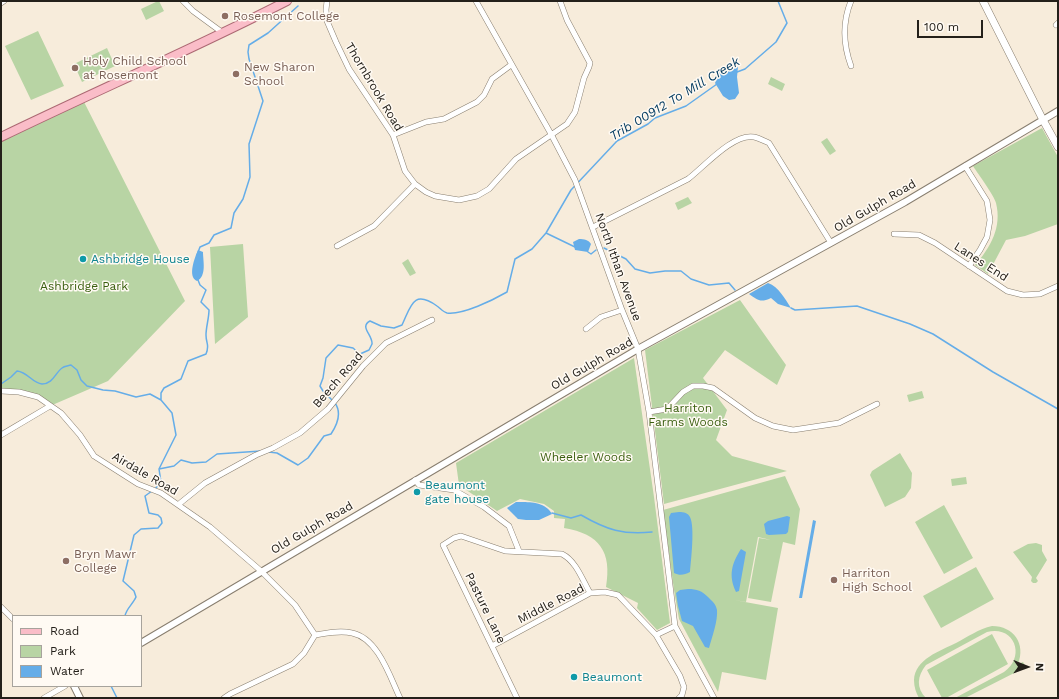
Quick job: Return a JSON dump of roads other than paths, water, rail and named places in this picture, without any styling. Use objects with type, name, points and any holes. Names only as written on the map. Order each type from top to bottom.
[{"type":"main road","points":[[1,137],[82,98],[223,34],[287,1]]},
{"type":"main road","points":[[983,1],[1058,147]]},
{"type":"street","points":[[184,1],[193,11],[223,34]]},
{"type":"street","name":"Thornbrook Road","points":[[327,1],[327,21],[342,56],[393,135],[405,171],[415,184],[431,195],[450,200],[459,200],[477,196],[489,189],[516,159],[551,134],[556,133],[567,124],[575,112],[584,78],[589,67],[588,58],[566,20],[560,1]]},
{"type":"street","name":"North Ithan Avenue","points":[[476,1],[551,134],[575,180],[622,310],[638,349],[648,412],[675,626],[714,698]]},
{"type":"street","points":[[851,1],[845,22],[844,37],[851,66]]},
{"type":"street","points":[[393,135],[426,122],[444,119],[477,102],[484,95],[492,79],[511,65]]},
{"type":"street","name":"Old Gulph Road","points":[[142,642],[638,349],[831,243],[1058,111]]},
{"type":"street","points":[[592,227],[688,178],[701,169],[727,146],[741,138],[753,137],[768,143],[831,243]]},
{"type":"street","points":[[965,166],[988,202],[990,220],[987,237],[969,266]]},
{"type":"street","points":[[337,246],[374,226],[415,184]]},
{"type":"street","name":"Lanes End","points":[[894,234],[919,235],[935,243],[1007,291],[1023,295],[1040,294],[1058,286]]},
{"type":"street","points":[[586,329],[601,317],[622,310]]},
{"type":"street","name":"Beech Road","points":[[179,504],[205,483],[256,455],[273,448],[300,432],[328,409],[363,366],[386,343],[432,320]]},
{"type":"street","points":[[648,412],[666,409],[683,392],[693,386],[713,388],[755,418],[773,426],[793,430],[839,423],[878,404]]},
{"type":"street","name":"Airdale Road","points":[[1,391],[19,392],[38,397],[61,413],[80,435],[94,456],[138,484],[161,493],[179,504],[210,527],[261,571],[295,605],[315,635]]},
{"type":"street","points":[[1,435],[50,406]]},
{"type":"street","points":[[415,480],[419,485],[454,490],[484,507],[508,526],[519,551],[562,554],[568,557],[574,564],[590,593]]},
{"type":"street","name":"Pasture Lane","points":[[516,698],[443,545],[454,538],[461,536],[505,551],[519,551]]},
{"type":"street","name":"Middle Road","points":[[492,646],[590,593],[605,592],[618,595],[656,635]]},
{"type":"street","points":[[1,607],[12,618]]},
{"type":"street","points":[[675,626],[656,635],[680,676],[684,687],[682,695],[679,698]]},
{"type":"street","points":[[224,698],[293,664],[304,653],[315,635],[338,632],[353,633],[364,637],[376,647],[400,698]]},
{"type":"street","points":[[44,698],[63,687]]},
{"type":"street","points":[[74,687],[80,698]]},
{"type":"water","points":[[733,66],[738,67],[737,77],[739,93],[735,99],[729,100],[723,96],[715,83],[721,69]]},
{"type":"water","points":[[579,239],[586,240],[591,244],[588,252],[575,250],[573,242]]},
{"type":"water","points":[[198,250],[203,252],[204,268],[202,276],[197,281],[194,279],[192,271]]},
{"type":"water","points":[[768,283],[779,290],[791,308],[778,304],[771,298],[759,300],[749,294]]},
{"type":"water","points":[[516,502],[541,504],[552,514],[539,520],[518,519],[507,508]]},
{"type":"water","points":[[671,513],[686,513],[690,517],[692,528],[690,572],[682,575],[674,573],[669,517]]},
{"type":"water","points":[[787,516],[790,517],[788,532],[786,534],[766,534],[764,524],[768,521]]},
{"type":"water","points":[[813,520],[816,521],[802,598],[799,598]]},
{"type":"water","points":[[741,549],[746,552],[739,591],[736,592],[732,580],[732,569],[735,559]]},
{"type":"water","points":[[680,590],[697,590],[704,593],[715,604],[717,610],[716,624],[709,648],[705,647],[693,626],[682,621],[676,593]]},
{"type":"waterway","name":"Trib 00912 To Mill Creek","points":[[737,72],[745,69],[776,42],[787,23],[778,1]]},
{"type":"waterway","points":[[197,255],[200,247],[209,243],[214,235],[231,228],[234,213],[243,199],[250,177],[249,144],[263,101],[249,59],[249,45],[268,33],[298,6]]},
{"type":"waterway","name":"Trib 00912 To Mill Creek","points":[[332,400],[320,386],[323,378],[326,358],[338,345],[353,348],[360,354],[369,350],[372,341],[366,329],[367,323],[370,321],[381,326],[394,328],[402,325],[411,306],[418,300],[423,299],[429,301],[447,313],[454,313],[478,306],[507,292],[515,259],[532,249],[546,233],[571,190],[617,141],[648,124],[655,118],[686,106],[717,84]]},
{"type":"waterway","points":[[546,233],[575,247]]},
{"type":"waterway","points":[[604,248],[626,259],[635,269],[650,273],[681,271],[691,279],[709,285],[729,283],[735,290]]},
{"type":"waterway","points":[[588,252],[591,254],[596,250]]},
{"type":"waterway","points":[[155,489],[161,482],[159,469],[176,435],[172,413],[161,400],[161,393],[164,388],[181,379],[188,361],[206,354],[208,348],[206,335],[209,310],[201,302],[206,290],[200,285],[198,280]]},
{"type":"waterway","points":[[791,308],[795,310],[857,306],[910,324],[933,334],[993,372],[1058,409]]},
{"type":"waterway","points":[[1,384],[17,371],[24,373],[35,382],[46,384],[63,367],[71,365],[77,370],[81,380],[87,386],[115,391],[136,397],[150,394],[161,400]]},
{"type":"waterway","name":"Trib 00912 To Mill Creek","points":[[269,452],[277,453],[298,465],[308,458],[324,436],[331,434],[335,427],[338,419],[338,411],[335,403]]},
{"type":"waterway","name":"Trib 00912 To Mill Creek","points":[[159,469],[174,466],[181,460],[192,463],[206,462],[217,454],[261,451]]},
{"type":"waterway","points":[[125,615],[136,597],[134,591],[123,581],[134,535],[141,529],[158,528],[162,523],[161,518],[158,515],[149,513],[145,496],[152,491]]},
{"type":"waterway","points":[[552,513],[571,518],[581,515],[607,528],[624,532],[652,532]]},
{"type":"waterway","points":[[112,687],[117,698]]},
{"type":"place","name":"Rosemont College","points":[[225,16]]},
{"type":"place","name":"Holy Child School at Rosemont","points":[[75,68]]},
{"type":"place","name":"New Sharon School","points":[[236,74]]},
{"type":"place","name":"Ashbridge House","points":[[83,259]]},
{"type":"place","name":"Beaumont gate house","points":[[417,492]]},
{"type":"place","name":"Bryn Mawr College","points":[[66,561]]},
{"type":"place","name":"Harriton High School","points":[[834,580]]},
{"type":"place","name":"Beaumont","points":[[574,677]]},
{"type":"park label","name":"Ashbridge Park","points":[[84,286]]},
{"type":"park label","name":"Harriton Farms Woods","points":[[688,415]]},
{"type":"park label","name":"Wheeler Woods","points":[[586,457]]}]
